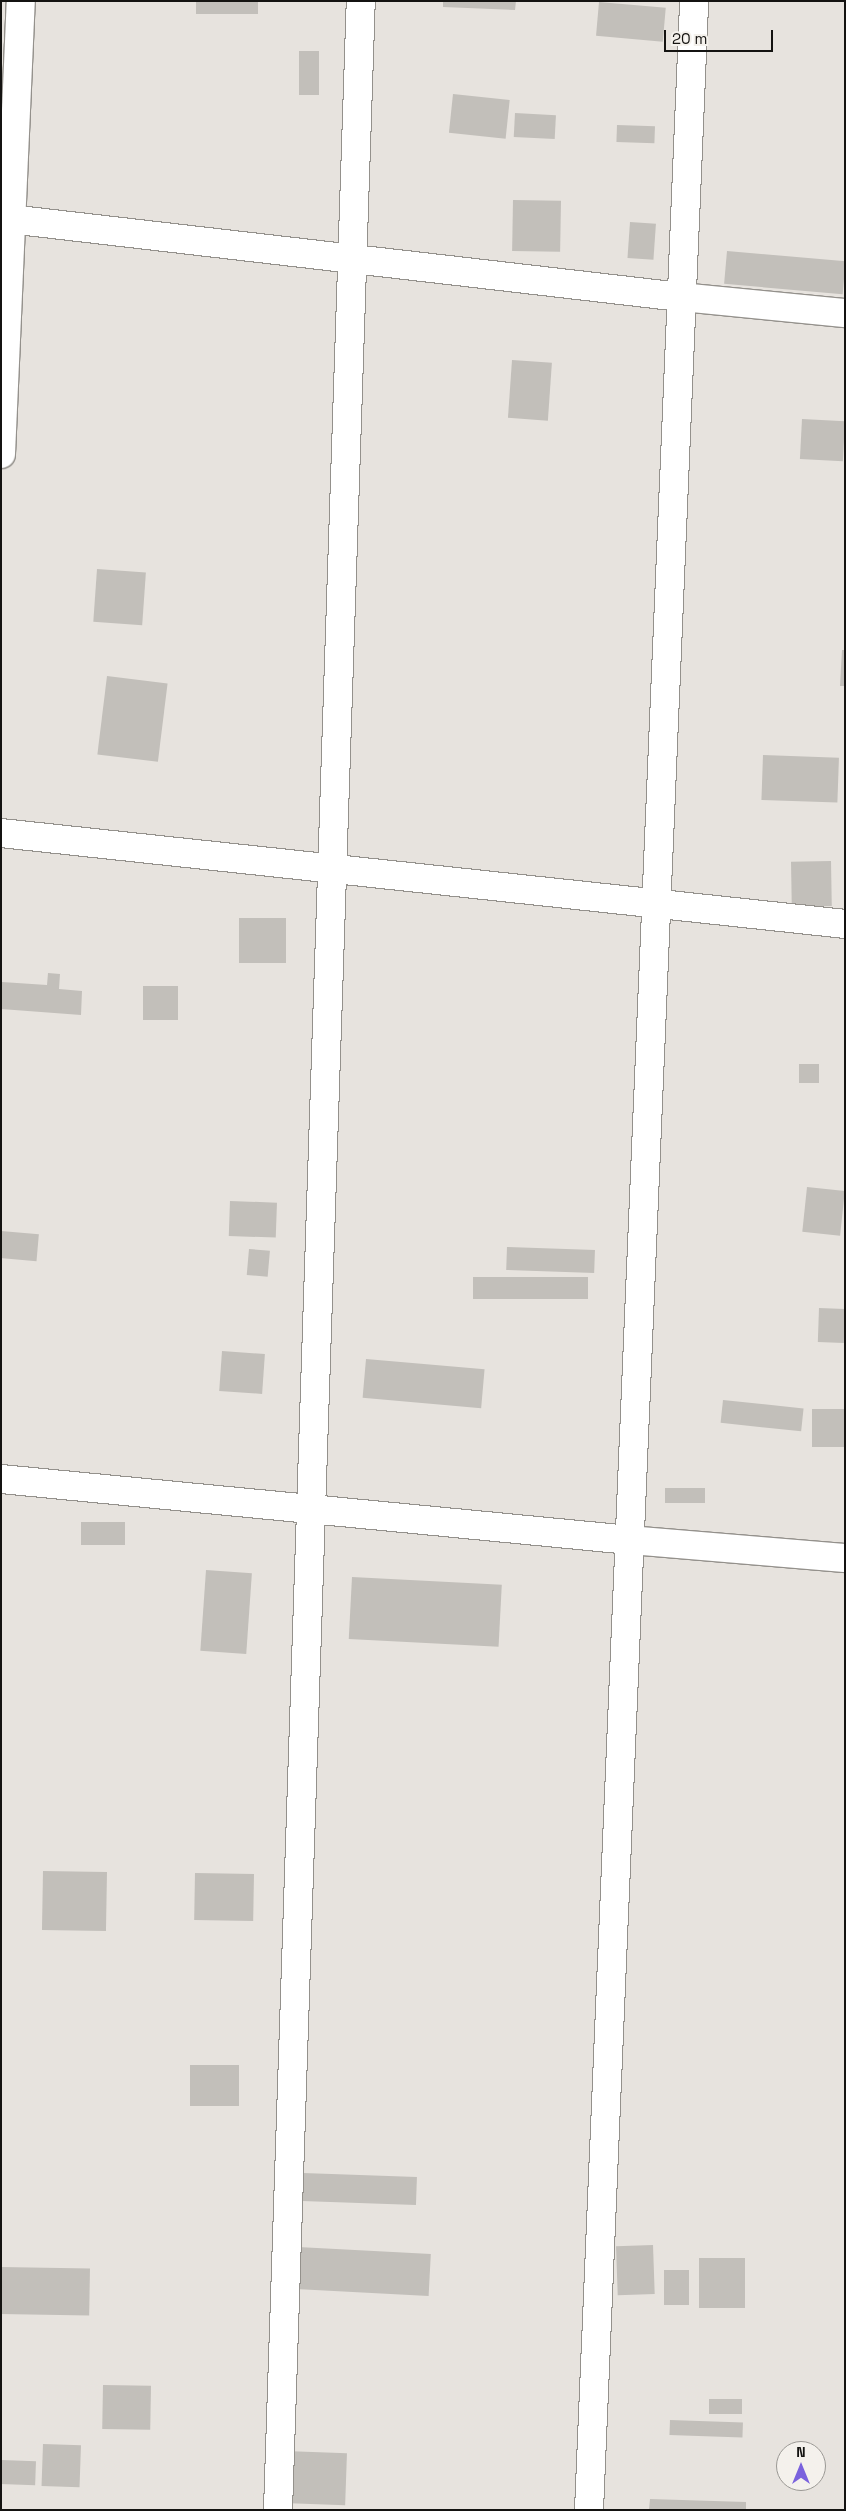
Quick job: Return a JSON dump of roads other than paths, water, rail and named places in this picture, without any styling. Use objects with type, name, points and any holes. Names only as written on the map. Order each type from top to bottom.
[{"type":"street","points":[[1,454],[6,218],[21,1]]},
{"type":"street","points":[[278,2510],[361,1]]},
{"type":"street","points":[[589,2510],[694,1]]},
{"type":"street","points":[[6,218],[681,297],[845,313]]},
{"type":"street","points":[[1,833],[845,924]]},
{"type":"street","points":[[1,1479],[630,1540],[845,1558]]}]
